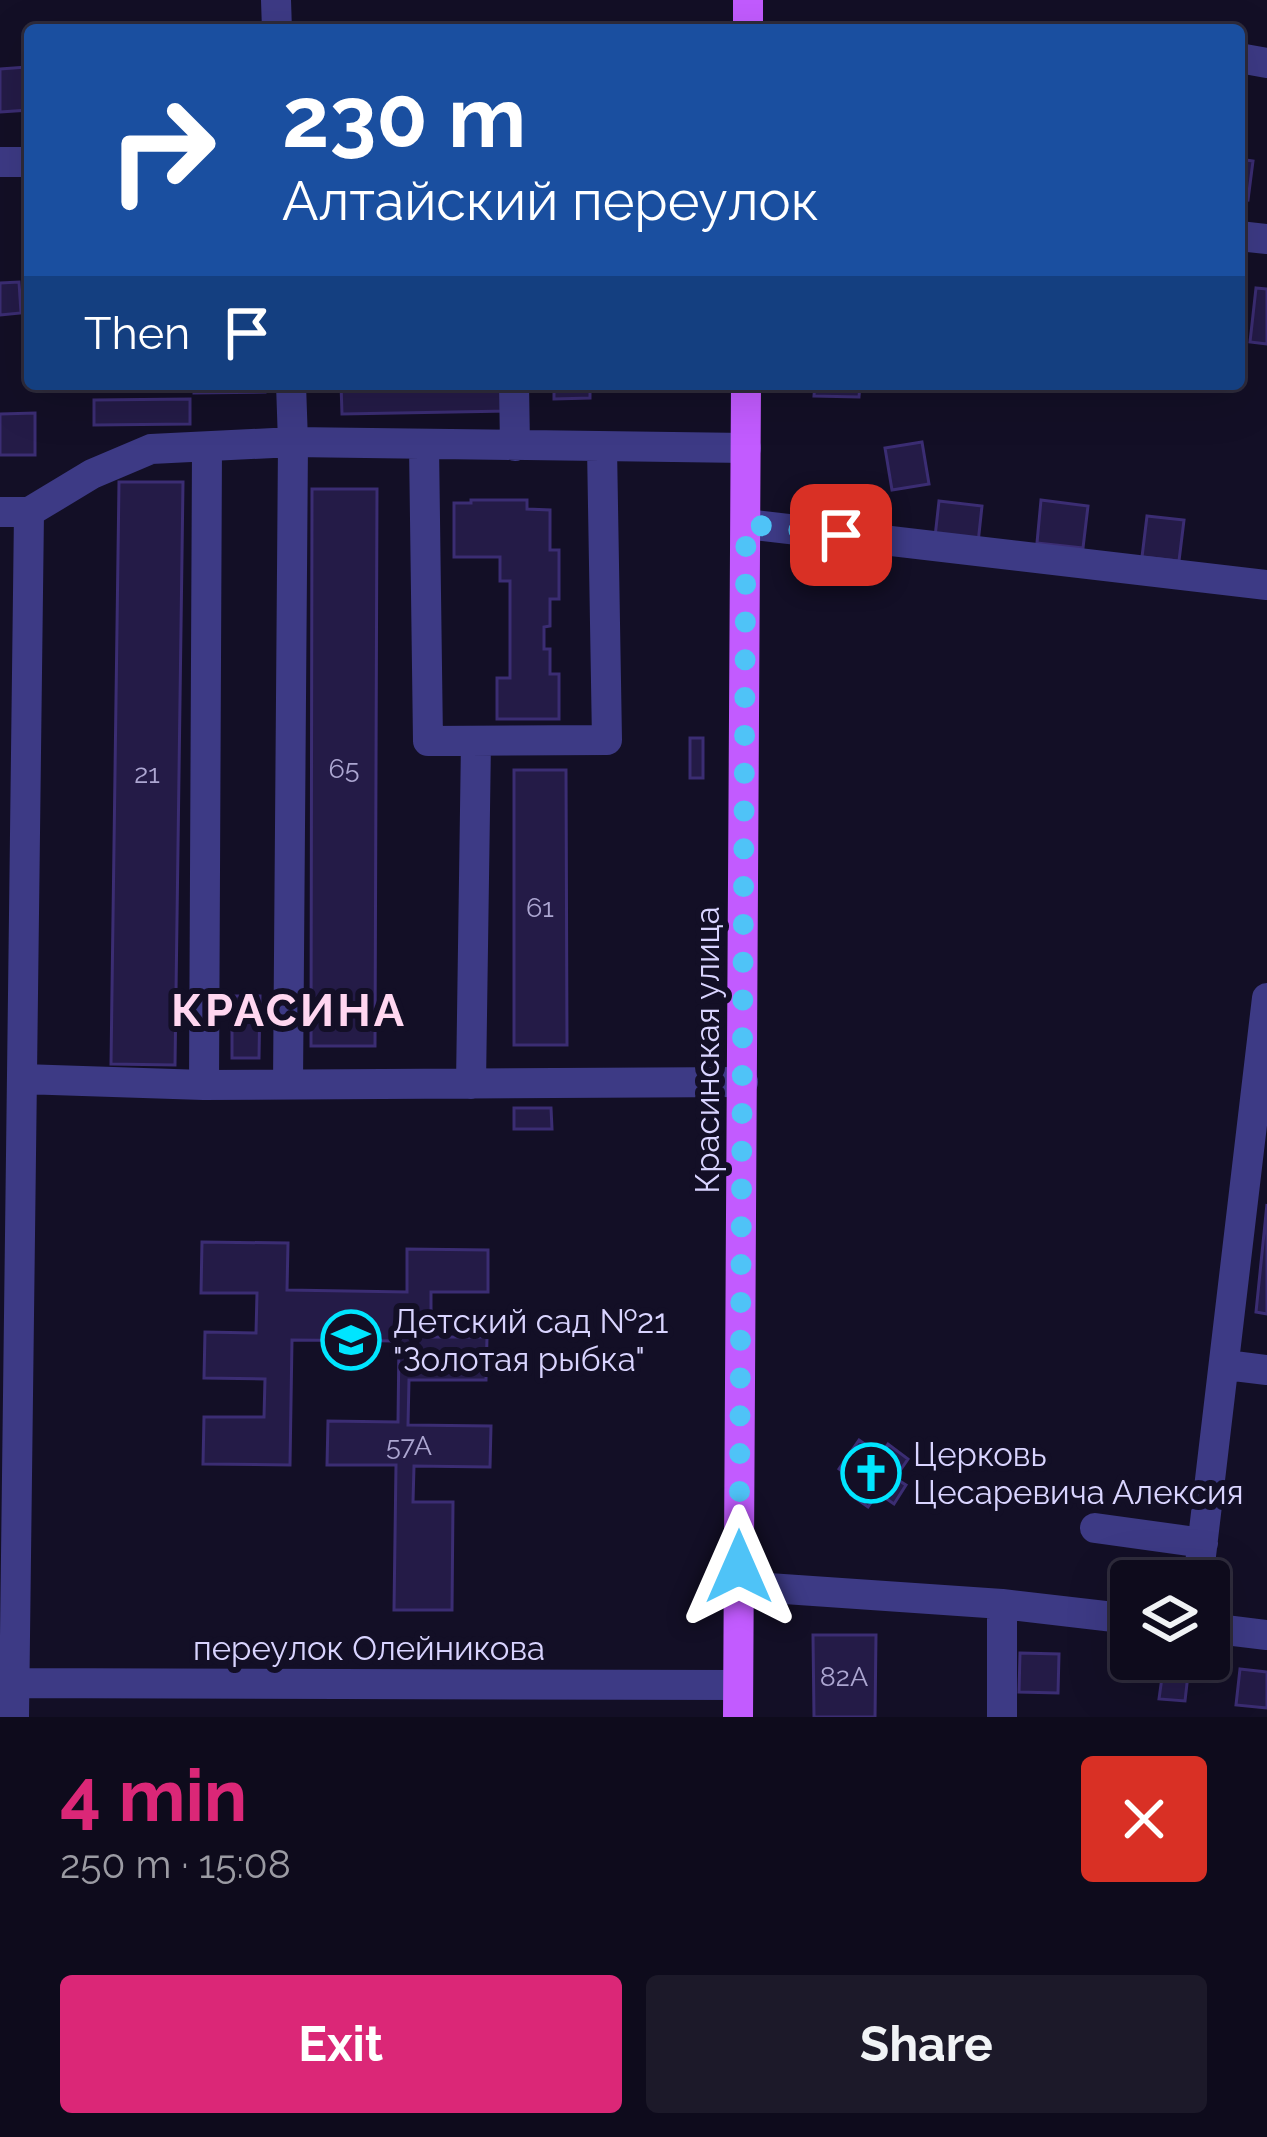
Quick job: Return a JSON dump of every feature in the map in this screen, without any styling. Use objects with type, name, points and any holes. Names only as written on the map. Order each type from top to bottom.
[{"type":"main road","name":"Красинская улица","points":[[738,1717],[746,390]]},
{"type":"street","points":[[288,1084],[291,390]]},
{"type":"street","points":[[514,390],[515,446]]},
{"type":"street","points":[[14,1717],[8,1683],[22,1079],[15,512],[151,449],[293,442],[746,448]]},
{"type":"street","points":[[424,446],[428,741],[607,740],[602,447]]},
{"type":"street","points":[[204,1084],[207,447]]},
{"type":"street","points":[[746,524],[1267,585]]},
{"type":"street","points":[[471,1084],[476,741]]},
{"type":"street","points":[[1201,1560],[1267,998]]},
{"type":"street","points":[[22,1079],[204,1084],[743,1082]]},
{"type":"street","points":[[1226,1365],[1267,1370]]},
{"type":"street","points":[[1095,1528],[1203,1544]]},
{"type":"street","points":[[739,1586],[1002,1604],[1110,1617]]},
{"type":"street","points":[[1002,1604],[1003,1717]]},
{"type":"street","points":[[1230,1631],[1267,1635]]},
{"type":"street","name":"переулок Олейникова","points":[[8,1683],[738,1685]]},
{"type":"street","points":[[358,1684],[358,1717]]},
{"type":"building","points":[[24,67],[24,110],[0,112],[0,69]]},
{"type":"building","points":[[1245,160],[1253,161],[1245,200]]},
{"type":"building","points":[[19,282],[21,313],[0,315],[0,283]]},
{"type":"building","points":[[1256,288],[1267,289],[1267,344],[1250,342]]},
{"type":"building","points":[[194,390],[265,390],[265,392]]},
{"type":"building","points":[[341,390],[508,390],[508,411],[342,414]]},
{"type":"building","points":[[554,390],[590,390],[590,398],[554,399]]},
{"type":"building","points":[[814,390],[860,390],[859,397],[814,396]]},
{"type":"building","points":[[190,399],[190,424],[94,425],[94,400]]},
{"type":"building","points":[[35,413],[35,455],[0,455],[0,414]]},
{"type":"building","points":[[922,442],[929,484],[892,490],[885,448]]},
{"type":"building","points":[[119,482],[183,482],[175,1065],[111,1064]]},
{"type":"building","points":[[312,489],[377,489],[375,1046],[311,1046]]},
{"type":"building","points":[[527,500],[527,509],[550,510],[550,550],[559,550],[559,599],[550,599],[544,649],[550,649],[550,674],[559,674],[559,719],[497,719],[497,678],[510,678],[510,581],[500,581],[500,557],[454,557],[454,503]]},
{"type":"building","points":[[1041,500],[1088,506],[1083,548],[1037,543]]},
{"type":"building","points":[[939,501],[982,506],[978,543],[935,537]]},
{"type":"building","points":[[1147,516],[1184,520],[1179,561],[1142,557]]},
{"type":"building","points":[[690,738],[703,738],[703,778],[690,778]]},
{"type":"building","points":[[514,770],[566,770],[567,1045],[514,1045]]},
{"type":"building","points":[[232,996],[260,996],[259,1058],[232,1058]]},
{"type":"building","points":[[514,1108],[551,1108],[552,1129],[514,1129]]},
{"type":"building","points":[[1267,1204],[1267,1314],[1256,1312]]},
{"type":"building","points":[[202,1242],[288,1243],[287,1290],[407,1292],[407,1249],[488,1250],[488,1292],[431,1292],[431,1337],[487,1337],[486,1380],[409,1380],[408,1425],[491,1426],[490,1467],[414,1466],[413,1502],[453,1502],[452,1610],[394,1610],[396,1465],[327,1465],[328,1421],[398,1422],[399,1341],[292,1340],[290,1465],[203,1464],[204,1417],[264,1417],[265,1379],[204,1378],[205,1332],[256,1333],[257,1293],[201,1293]]},
{"type":"building","name":"Церковь Цесаревича Алексия","points":[[859,1440],[880,1455],[888,1444],[908,1459],[895,1478],[906,1485],[894,1504],[878,1493],[868,1507],[851,1495],[859,1484],[839,1469]]},
{"type":"building","points":[[813,1635],[876,1635],[875,1717],[814,1717]]},
{"type":"building","points":[[1020,1653],[1059,1654],[1058,1693],[1019,1692]]},
{"type":"building","points":[[1240,1669],[1267,1672],[1267,1708],[1236,1705]]},
{"type":"building","points":[[1162,1680],[1187,1680],[1185,1701],[1159,1699]]},
{"type":"place","name":"Детский сад №21 \"Золотая рыбка\"","points":[[351,1340]]},
{"type":"place","name":"Церковь Цесаревича Алексия","points":[[871,1473]]},
{"type":"district","name":"КРАСИНА","points":[[289,1010]]},
{"type":"route","points":[[739,1567],[746,524],[841,535]]}]
